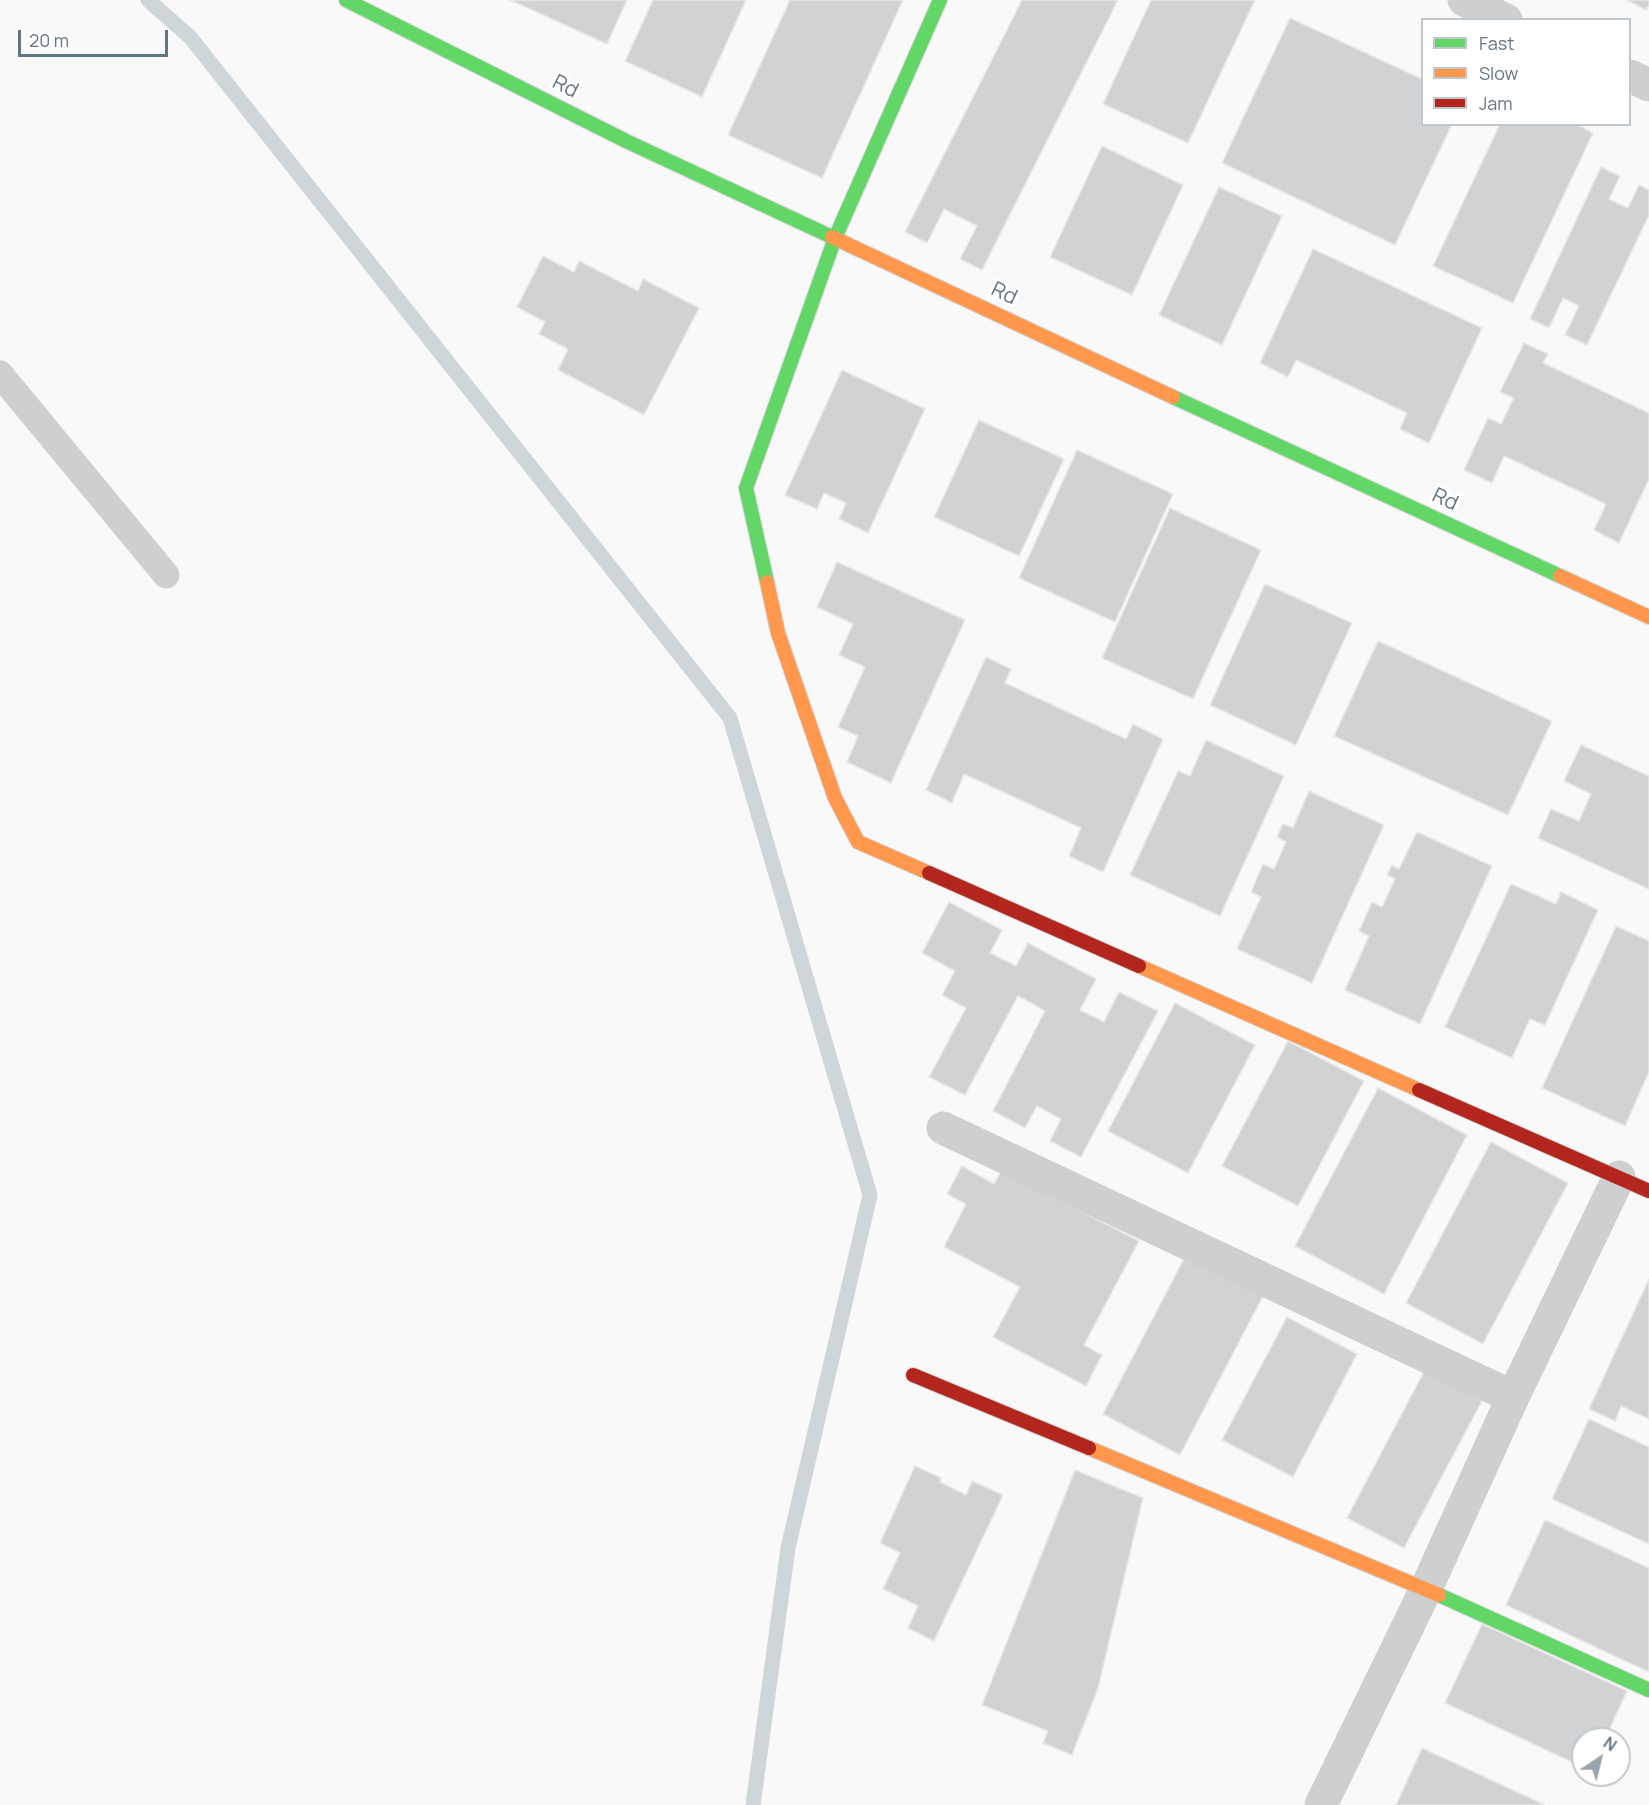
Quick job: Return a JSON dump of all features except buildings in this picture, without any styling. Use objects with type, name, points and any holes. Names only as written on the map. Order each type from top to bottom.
[{"type":"street","name":"Rd","points":[[346,0],[626,141],[1649,617]]},
{"type":"street","points":[[940,0],[835,238],[746,488],[778,633],[835,798],[858,842],[1649,1191]]},
{"type":"street","points":[[1464,0],[1502,18]]},
{"type":"street","points":[[1631,77],[1649,85]]},
{"type":"street","points":[[943,1128],[1513,1397]]},
{"type":"street","points":[[1321,1805],[1426,1589],[1513,1397],[1619,1178]]},
{"type":"street","points":[[913,1376],[1426,1589],[1649,1690]]},
{"type":"lane","points":[[0,374],[166,575]]},
{"type":"waterway","points":[[148,0],[190,37],[730,718],[870,1195],[788,1548],[753,1805]]},
{"type":"traffic: fast","points":[[346,0],[626,141],[832,237]]},
{"type":"traffic: fast","points":[[767,582],[746,488],[835,238],[940,0]]},
{"type":"traffic: fast","points":[[1173,397],[1560,576]]},
{"type":"traffic: fast","points":[[1439,1595],[1649,1690]]},
{"type":"traffic: slow","points":[[832,237],[1173,397]]},
{"type":"traffic: slow","points":[[1560,576],[1649,617]]},
{"type":"traffic: slow","points":[[767,582],[778,633],[835,798],[858,842],[929,873]]},
{"type":"traffic: slow","points":[[1139,966],[1419,1090]]},
{"type":"traffic: slow","points":[[1089,1448],[1439,1595]]},
{"type":"traffic: jam","points":[[929,873],[1139,966]]},
{"type":"traffic: jam","points":[[1419,1090],[1649,1191]]},
{"type":"traffic: jam","points":[[913,1375],[1089,1448]]}]
